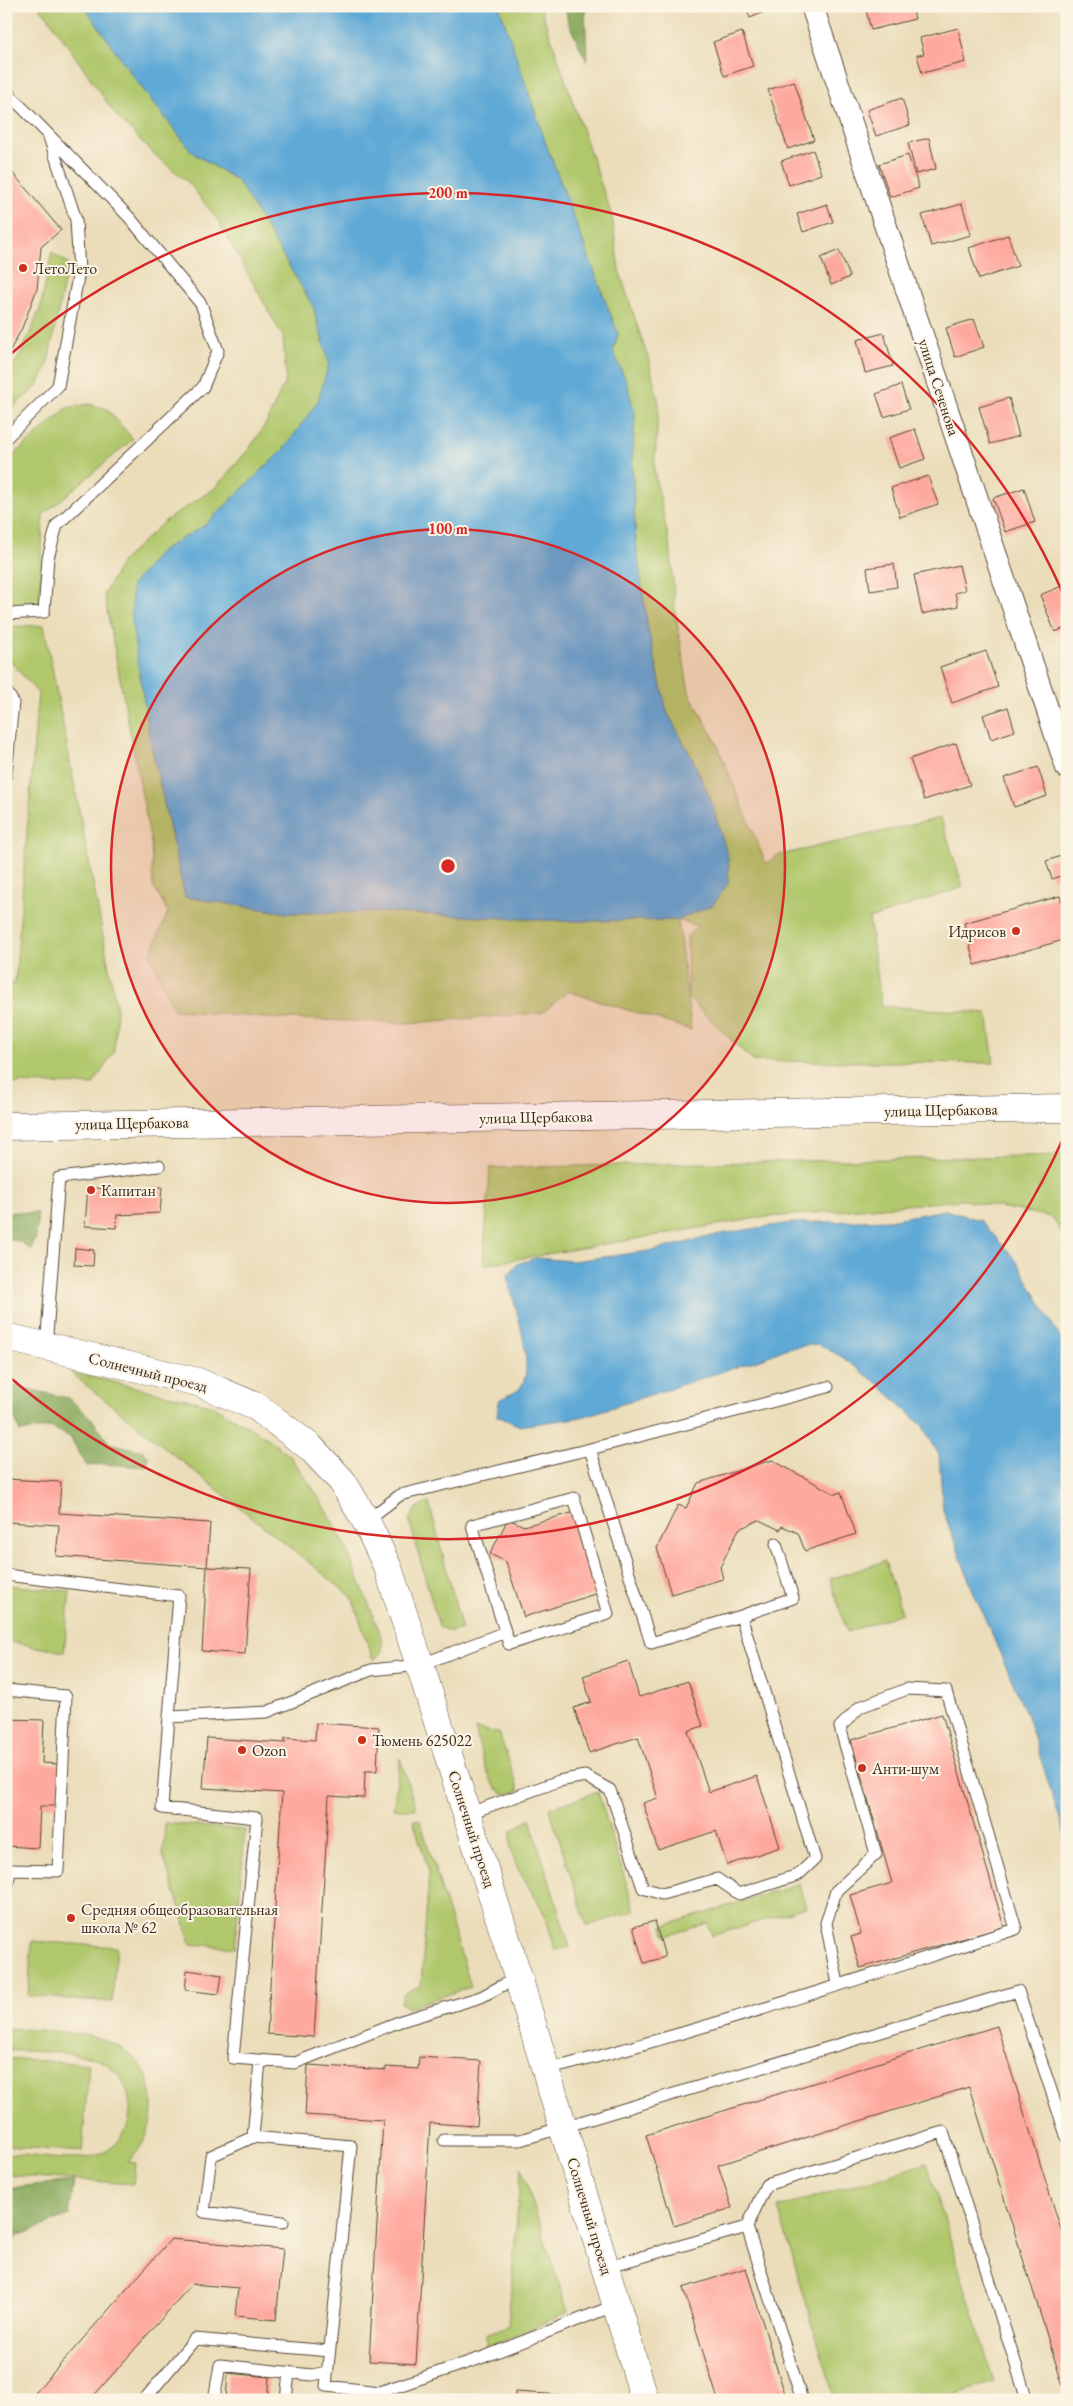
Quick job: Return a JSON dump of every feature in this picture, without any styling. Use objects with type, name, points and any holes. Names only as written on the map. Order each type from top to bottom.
[{"type":"street","name":"улица Сеченова","points":[[812,6],[1067,768]]},
{"type":"street","name":"улица Щербакова","points":[[6,1126],[1067,1108]]},
{"type":"street","name":"Солнечный проезд","points":[[6,1337],[198,1382],[257,1408],[310,1447],[342,1481],[366,1521],[388,1568],[420,1665],[518,1977],[645,2400]]},
{"type":"lane","points":[[6,91],[129,217],[201,304],[218,351],[203,387],[56,525],[48,558],[44,612],[6,614]]},
{"type":"lane","points":[[6,438],[58,386],[79,271],[76,220],[48,134]]},
{"type":"lane","points":[[6,691],[13,702],[6,775]]},
{"type":"lane","points":[[46,1347],[59,1178],[159,1166]]},
{"type":"lane","points":[[366,1521],[400,1495],[590,1449],[828,1387]]},
{"type":"lane","points":[[590,1449],[651,1643],[742,1616],[793,1598],[776,1544]]},
{"type":"lane","points":[[574,1498],[608,1614],[509,1644],[505,1632],[472,1525],[574,1498]]},
{"type":"lane","points":[[6,1575],[178,1596],[162,1808],[257,1818],[233,2058],[295,2064],[401,2021],[481,1997],[518,1977]]},
{"type":"lane","points":[[467,1814],[559,1781],[585,1776],[610,1790],[643,1888],[662,1894],[716,1879],[739,1894],[798,1874],[815,1859],[742,1616]]},
{"type":"lane","points":[[169,1717],[267,1712],[371,1670],[420,1665],[505,1632]]},
{"type":"lane","points":[[546,2070],[632,2048],[1016,1929],[946,1691],[907,1689],[860,1707],[840,1727],[876,1854],[836,1891],[826,1923],[838,1984]]},
{"type":"lane","points":[[6,1690],[66,1696],[58,1871],[10,1870],[6,1896]]},
{"type":"lane","points":[[444,2140],[520,2140],[1018,1990],[1067,2138]]},
{"type":"lane","points":[[252,2137],[260,2060]]},
{"type":"lane","points":[[802,2400],[747,2227],[766,2186],[943,2132],[1027,2400]]},
{"type":"lane","points":[[283,2222],[204,2212],[212,2156],[252,2137],[351,2146],[326,2386],[380,2396],[617,2305]]},
{"type":"lane","points":[[606,2267],[747,2227]]},
{"type":"lane","points":[[144,2400],[195,2339],[329,2351]]},
{"type":"lane","points":[[214,2400],[220,2365],[312,2375],[327,2372]]},
{"type":"lane","points":[[286,2400],[289,2372]]},
{"type":"green space","points":[[38,6],[84,6],[138,83],[193,153],[238,181],[313,306],[329,363],[319,401],[284,449],[205,525],[161,551],[149,735],[185,897],[288,913],[380,912],[567,921],[678,920],[691,1030],[568,991],[542,1013],[408,1023],[263,1018],[174,1010],[150,955],[168,912],[153,886],[151,843],[104,594],[122,561],[165,521],[215,488],[249,449],[267,422],[286,379],[283,337],[218,220],[188,182],[156,156],[117,117],[48,17]]},
{"type":"green space","points":[[499,6],[540,6],[612,216],[619,270],[649,361],[659,404],[654,470],[671,551],[675,611],[689,692],[716,742],[766,864],[776,856],[941,818],[963,887],[869,919],[882,1006],[987,1013],[994,1063],[753,1061],[688,998],[687,936],[698,926],[678,920],[711,800],[692,758],[667,712],[648,629],[636,545],[632,464],[635,414],[626,381],[613,351],[618,334],[546,144]]},
{"type":"green space","points":[[565,6],[585,6],[587,62],[568,22]]},
{"type":"green space","points":[[52,252],[68,263],[47,367],[38,385],[6,414],[6,377],[22,352],[40,309]]},
{"type":"green space","points":[[89,404],[107,409],[133,439],[43,515],[40,604],[6,607],[6,465],[8,460],[67,408]]},
{"type":"green space","points":[[44,625],[117,1010],[114,1051],[93,1085],[6,1083],[6,984],[15,984],[38,693],[6,656],[6,627]]},
{"type":"green space","points":[[1067,1155],[1067,1239],[1051,1217],[962,1200],[758,1218],[483,1265],[490,1168]]},
{"type":"green space","points":[[6,1212],[38,1213],[36,1237],[31,1250],[20,1242],[6,1237]]},
{"type":"green space","points":[[70,1372],[211,1405],[264,1436],[290,1456],[316,1493],[344,1542],[382,1638],[382,1648],[379,1656],[373,1660],[352,1597]]},
{"type":"green space","points":[[6,1384],[68,1398],[92,1419],[109,1443],[143,1451],[149,1457],[146,1467],[105,1464],[87,1466],[70,1437],[50,1427],[20,1432],[14,1417],[6,1420]]},
{"type":"green space","points":[[429,1502],[462,1629],[451,1632],[439,1627],[409,1520],[416,1509]]},
{"type":"green space","points":[[885,1561],[902,1613],[847,1632],[830,1579]]},
{"type":"green space","points":[[6,1585],[70,1591],[64,1652],[6,1641]]},
{"type":"green space","points":[[475,1729],[499,1733],[519,1790],[508,1794],[501,1792],[495,1786],[482,1757]]},
{"type":"green space","points":[[400,1758],[416,1809],[393,1809]]},
{"type":"green space","points":[[598,1792],[635,1911],[587,1926],[549,1808]]},
{"type":"green space","points":[[530,1819],[570,1947],[555,1950],[545,1916],[521,1874],[512,1853],[510,1841],[512,1830]]},
{"type":"green space","points":[[413,1820],[420,1820],[471,1987],[407,2008],[401,2003],[403,1994],[421,1985],[429,1872]]},
{"type":"green space","points":[[165,1823],[245,1830],[235,1948],[191,1944],[163,1855]]},
{"type":"green space","points":[[799,1884],[806,1907],[712,1936],[708,1923],[666,1936],[663,1926]]},
{"type":"green space","points":[[32,1941],[117,1947],[112,2002],[28,1996]]},
{"type":"green space","points":[[6,2028],[52,2031],[99,2039],[120,2047],[136,2060],[147,2079],[152,2112],[149,2128],[143,2143],[128,2162],[135,2163],[133,2184],[6,2175],[6,2153],[76,2159],[97,2155],[112,2147],[122,2136],[128,2123],[130,2108],[128,2093],[121,2079],[111,2067],[97,2059],[77,2054],[6,2050]]},
{"type":"green space","points":[[6,2058],[89,2064],[82,2152],[6,2146]]},
{"type":"green space","points":[[927,2163],[994,2382],[937,2400],[835,2400],[778,2208]]},
{"type":"green space","points":[[521,2167],[568,2312],[486,2349],[486,2334],[508,2326]]},
{"type":"green space","points":[[74,2181],[69,2216],[17,2236],[6,2251],[6,2188]]},
{"type":"water","points":[[84,6],[499,6],[546,144],[618,334],[613,351],[626,381],[635,414],[632,464],[636,545],[648,629],[667,712],[692,758],[711,800],[729,861],[728,883],[713,905],[678,920],[567,921],[380,912],[288,913],[185,897],[149,735],[132,625],[132,585],[161,551],[205,525],[284,449],[318,401],[329,363],[313,306],[238,181],[193,153],[138,83]]},
{"type":"water","points":[[945,1210],[980,1220],[1016,1260],[1067,1350],[1067,1841],[1026,1713],[973,1591],[943,1510],[939,1455],[922,1425],[877,1383],[842,1357],[818,1344],[788,1348],[761,1359],[582,1417],[520,1426],[497,1416],[499,1400],[518,1390],[525,1378],[525,1350],[507,1277],[517,1264],[536,1258],[573,1261],[656,1250],[725,1233],[791,1223],[889,1220]]},
{"type":"building","points":[[745,6],[778,6],[750,18]]},
{"type":"building","points":[[865,6],[912,6],[915,19],[871,30]]},
{"type":"building","points":[[958,28],[966,62],[922,73],[917,55],[924,54],[920,38]]},
{"type":"building","points":[[742,32],[753,66],[724,76],[713,42]]},
{"type":"building","points":[[794,81],[814,140],[788,149],[768,90]]},
{"type":"building","points":[[902,98],[910,125],[876,136],[867,110]]},
{"type":"building","points":[[929,138],[936,169],[916,174],[908,143]]},
{"type":"building","points":[[813,150],[821,174],[789,185],[781,161]]},
{"type":"building","points":[[908,155],[919,188],[890,197],[879,164]]},
{"type":"building","name":"ЛетоЛето","points":[[6,165],[61,230],[41,247],[37,289],[22,328],[6,358]]},
{"type":"building","points":[[827,204],[833,222],[803,232],[797,214]]},
{"type":"building","points":[[962,204],[971,235],[931,246],[922,215]]},
{"type":"building","points":[[1008,235],[1018,266],[979,279],[969,248]]},
{"type":"building","points":[[839,250],[850,277],[831,285],[821,258]]},
{"type":"building","points":[[974,319],[984,347],[955,357],[946,328]]},
{"type":"building","points":[[884,333],[893,366],[865,373],[857,340]]},
{"type":"building","points":[[901,385],[909,409],[884,417],[876,394]]},
{"type":"building","points":[[1009,398],[1019,436],[990,444],[979,407]]},
{"type":"building","points":[[915,429],[925,459],[899,468],[889,438]]},
{"type":"building","points":[[928,476],[938,504],[900,517],[891,488]]},
{"type":"building","points":[[1024,488],[1035,522],[1005,532],[993,498]]},
{"type":"building","points":[[894,564],[897,587],[870,591],[867,568]]},
{"type":"building","points":[[959,565],[965,590],[955,593],[958,606],[922,614],[914,575]]},
{"type":"building","points":[[1067,584],[1067,627],[1055,632],[1040,595]]},
{"type":"building","points":[[986,651],[998,687],[952,703],[940,667]]},
{"type":"building","points":[[1008,707],[1015,731],[991,739],[983,715]]},
{"type":"building","points":[[956,743],[970,785],[924,800],[910,759]]},
{"type":"building","points":[[1038,767],[1047,796],[1014,807],[1004,778]]},
{"type":"building","points":[[1067,854],[1067,874],[1052,879],[1046,861]]},
{"type":"building","name":"Идрисов","points":[[1060,896],[1067,921],[1067,939],[975,965],[964,923]]},
{"type":"building","points":[[88,1187],[119,1191],[162,1187],[160,1213],[117,1215],[116,1228],[85,1226]]},
{"type":"building","points":[[75,1248],[94,1250],[93,1266],[74,1265]]},
{"type":"building","points":[[772,1460],[835,1494],[841,1492],[856,1534],[805,1551],[798,1533],[782,1526],[780,1530],[759,1520],[739,1529],[720,1567],[723,1579],[671,1594],[657,1548],[678,1505],[686,1508],[698,1483]]},
{"type":"building","points":[[6,1479],[61,1482],[59,1513],[210,1523],[207,1567],[56,1556],[59,1525],[6,1522]]},
{"type":"building","points":[[575,1512],[598,1593],[524,1617],[506,1562],[490,1554],[508,1519],[524,1526]]},
{"type":"building","points":[[207,1567],[251,1569],[245,1654],[202,1651]]},
{"type":"building","points":[[628,1661],[639,1697],[688,1681],[703,1726],[688,1731],[709,1792],[757,1776],[780,1847],[727,1865],[716,1831],[658,1850],[643,1803],[658,1798],[638,1737],[589,1753],[574,1708],[591,1702],[583,1676]]},
{"type":"building","points":[[942,1714],[1004,1927],[860,1968],[851,1937],[861,1934],[850,1895],[892,1883],[851,1740]]},
{"type":"building","points":[[6,1719],[44,1720],[42,1763],[60,1764],[58,1806],[40,1806],[38,1848],[6,1846]]},
{"type":"building","points":[[316,1723],[379,1727],[377,1771],[365,1771],[364,1798],[329,1796],[314,2037],[267,2034],[282,1793],[203,1788],[207,1738],[285,1743],[285,1738],[315,1740]]},
{"type":"building","points":[[655,1921],[665,1957],[644,1963],[633,1927]]},
{"type":"building","points":[[187,1970],[222,1975],[219,1994],[185,1990]]},
{"type":"building","points":[[997,2026],[1067,2249],[1067,2399],[969,2087],[718,2165],[732,2208],[674,2226],[646,2135]]},
{"type":"building","points":[[419,2057],[481,2061],[477,2126],[430,2123],[416,2364],[369,2361],[383,2120],[305,2115],[308,2065],[386,2070],[386,2067],[418,2069]]},
{"type":"building","points":[[171,2239],[283,2249],[276,2320],[235,2316],[238,2288],[192,2284],[90,2400],[29,2400]]},
{"type":"building","points":[[746,2268],[787,2400],[718,2400],[683,2288]]},
{"type":"building","points":[[228,2373],[269,2377],[267,2400],[226,2400]]},
{"type":"building","points":[[515,2392],[579,2396],[578,2400],[481,2400],[481,2396],[515,2398]]},
{"type":"place","name":"ЛетоЛето","points":[[23,268]]},
{"type":"place","name":"Идрисов","points":[[1016,931]]},
{"type":"place","name":"Капитан","points":[[91,1190]]},
{"type":"place","name":"Тюмень 625022","points":[[362,1740]]},
{"type":"place","name":"Ozon","points":[[242,1750]]},
{"type":"place","name":"Анти-шум","points":[[862,1768]]},
{"type":"place","name":"Средняя общеобразовательная школа № 62","points":[[71,1918]]}]
